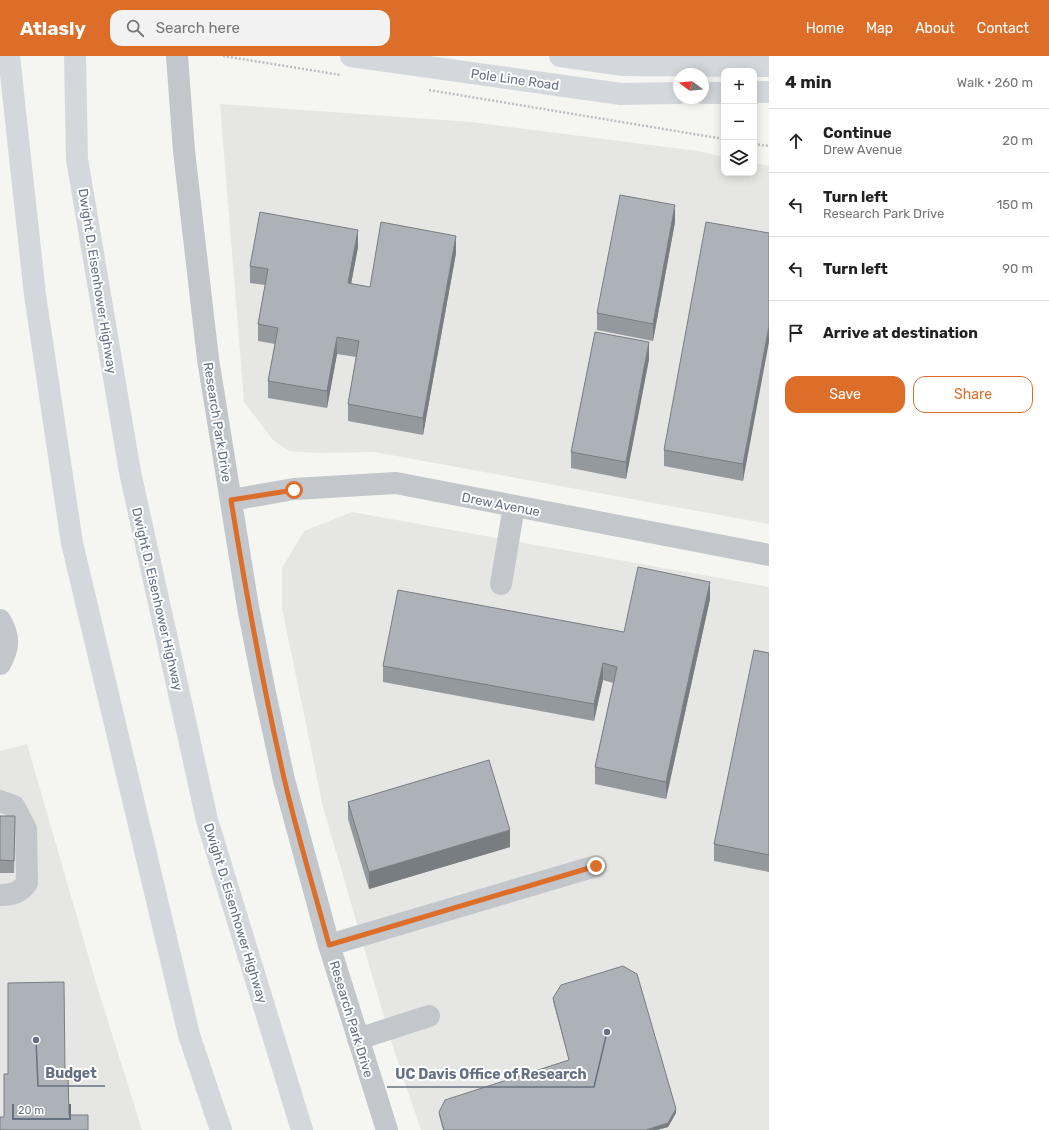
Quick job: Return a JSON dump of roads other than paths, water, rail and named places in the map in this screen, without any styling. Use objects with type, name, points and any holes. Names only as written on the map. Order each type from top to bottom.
[{"type":"main road","points":[[9,56],[35,295],[72,543],[189,1035],[221,1130]]},
{"type":"main road","name":"Dwight D. Eisenhower Highway","points":[[75,56],[78,159],[130,472],[207,820],[302,1130]]},
{"type":"main road","points":[[560,56],[623,65],[769,66]]},
{"type":"main road","name":"Pole Line Road","points":[[348,66],[621,94],[673,93]]},
{"type":"main road","points":[[709,93],[721,92]]},
{"type":"main road","points":[[757,92],[769,92]]},
{"type":"street","name":"Research Park Drive","points":[[177,56],[184,151],[205,336],[248,606],[284,780],[329,945],[387,1130]]},
{"type":"street","name":"Drew Avenue","points":[[231,500],[294,490],[396,484],[769,555]]},
{"type":"street","points":[[501,584],[514,506]]},
{"type":"street","points":[[0,620],[6,631],[8,643],[6,654],[0,664]]},
{"type":"street","points":[[0,801],[14,806],[26,829],[27,883],[22,890],[10,894],[0,894]]},
{"type":"street","points":[[329,945],[596,866]]},
{"type":"street","points":[[358,1039],[429,1016]]},
{"type":"place","name":"UC Davis Office of Research","points":[[607,1032]]},
{"type":"place","name":"Budget","points":[[36,1040]]}]
